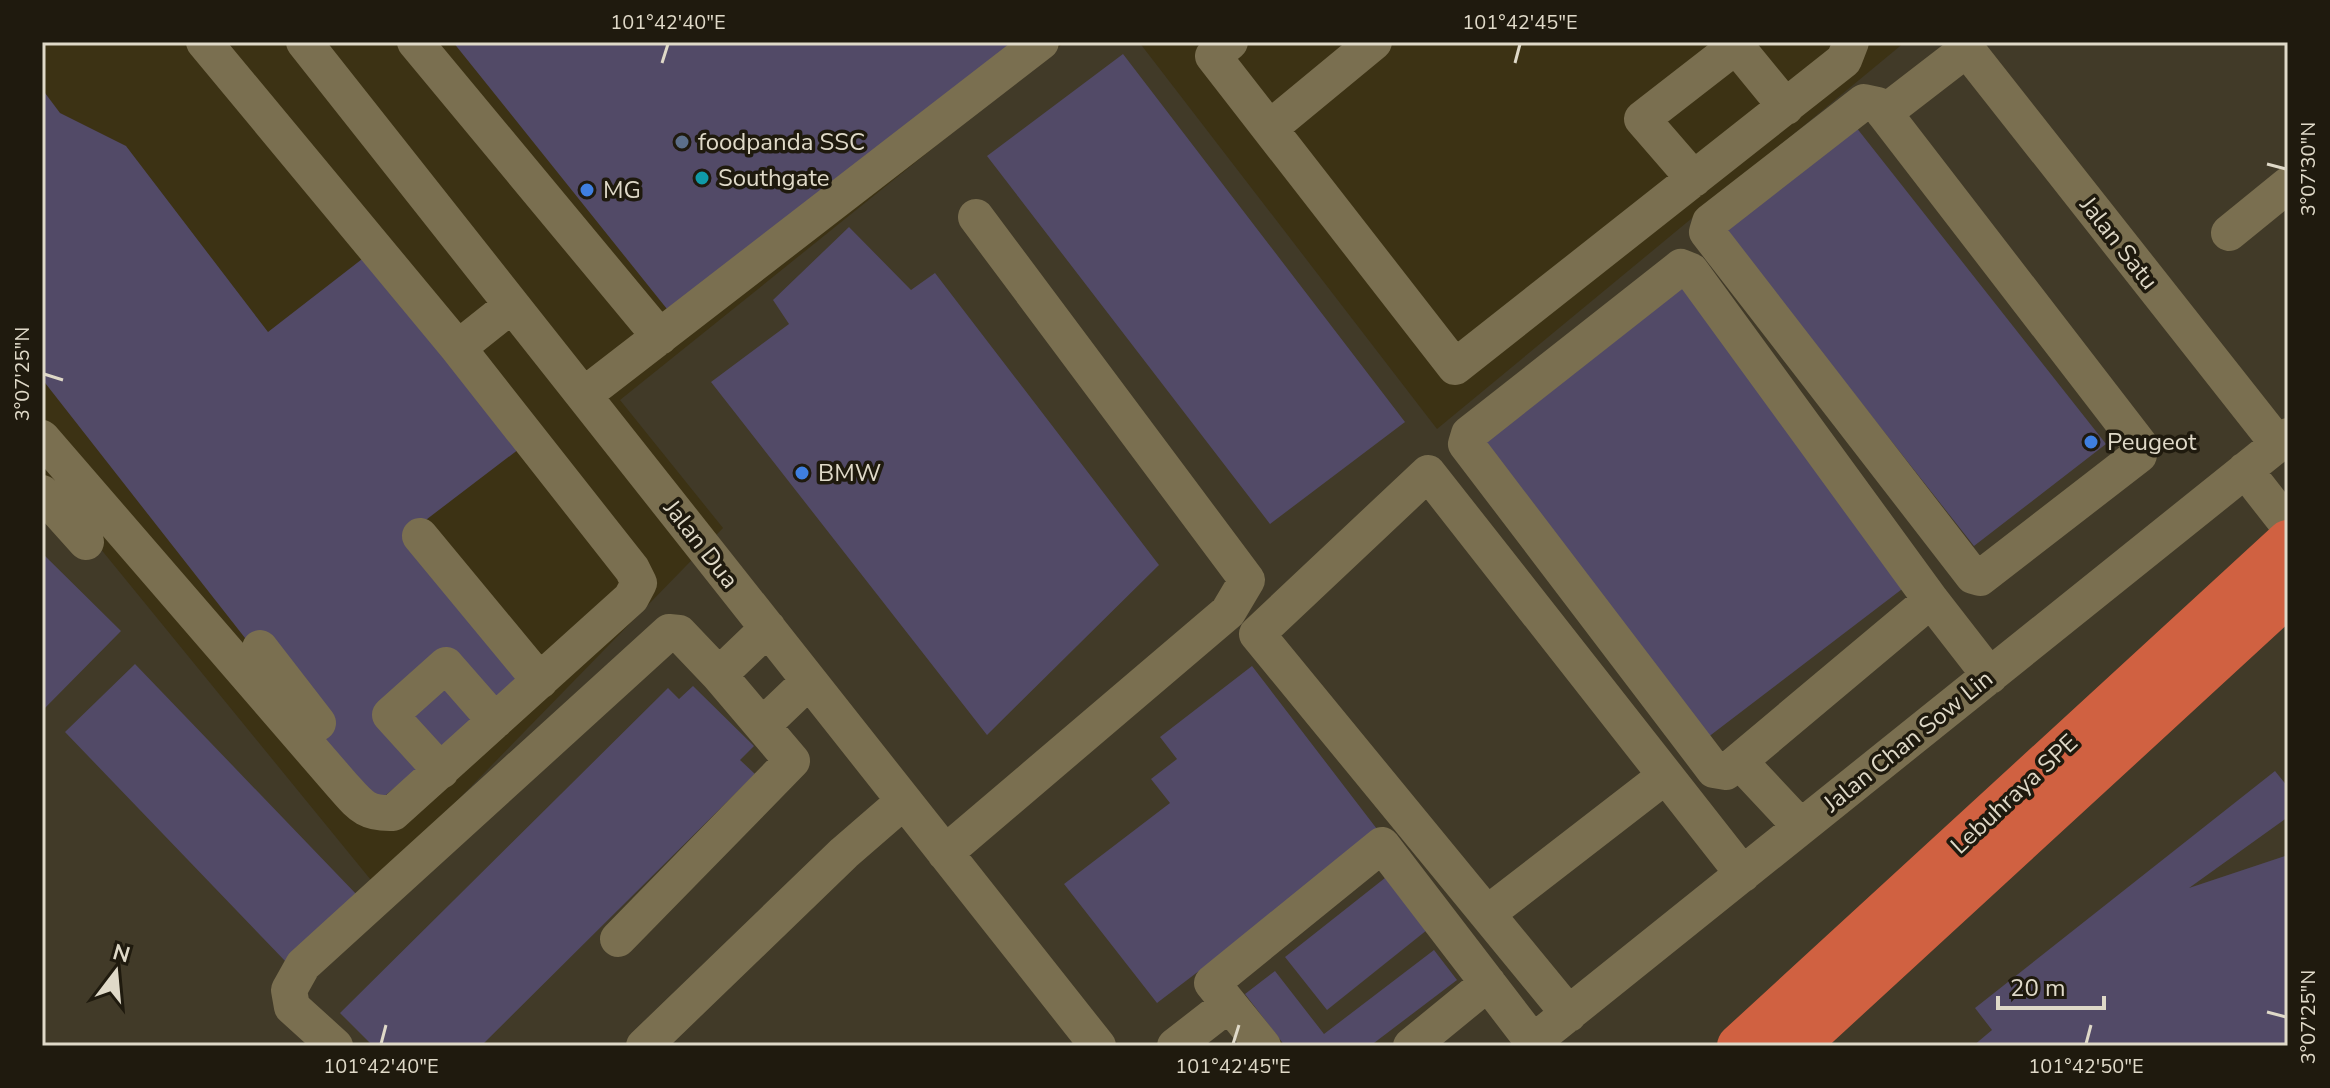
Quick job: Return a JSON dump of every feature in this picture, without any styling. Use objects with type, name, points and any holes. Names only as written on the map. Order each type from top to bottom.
[{"type":"highway","name":"Lebuhraya SPE","points":[[1739,1046],[2288,542]]},
{"type":"highway","name":"Lebuhraya SPE","points":[[1796,1046],[2288,594]]},
{"type":"street","points":[[42,438],[342,785],[374,814],[393,813],[631,598],[639,583],[632,569],[458,348],[204,42]]},
{"type":"street","name":"Jalan Dua","points":[[304,42],[1098,1046]]},
{"type":"street","points":[[415,42],[660,337]]},
{"type":"street","points":[[584,395],[1041,42]]},
{"type":"street","points":[[1230,42],[1213,56],[1455,367],[1844,60],[1851,42]]},
{"type":"street","points":[[1271,127],[1374,42]]},
{"type":"street","points":[[1884,113],[1964,45]]},
{"type":"street","name":"Jalan Satu","points":[[1964,45],[2283,440]]},
{"type":"street","points":[[1694,179],[1642,119],[1736,46],[1786,107]]},
{"type":"street","points":[[1864,102],[1878,105],[1884,113],[2140,445],[2139,455],[1980,578],[1973,576],[1707,232],[1710,222],[1864,102]]},
{"type":"street","points":[[2229,233],[2288,185]]},
{"type":"street","points":[[945,853],[1228,612],[1247,580],[976,217]]},
{"type":"street","points":[[1931,600],[1726,772],[1714,770],[1466,444],[1469,434],[1681,267],[1691,271],[1990,676]]},
{"type":"street","points":[[458,348],[512,305]]},
{"type":"street","name":"Jalan Chan Sow Lin","points":[[1530,1044],[2283,440]]},
{"type":"street","points":[[2245,470],[2288,525]]},
{"type":"street","points":[[1569,1014],[1257,634],[1428,473],[1743,874]]},
{"type":"street","points":[[42,493],[86,542]]},
{"type":"street","points":[[420,536],[540,681]]},
{"type":"street","points":[[719,675],[768,628]]},
{"type":"street","points":[[335,1046],[292,1007],[289,990],[303,965],[669,632],[679,633],[792,761],[618,939]]},
{"type":"street","points":[[260,648],[334,743],[342,785]]},
{"type":"street","points":[[441,771],[390,715],[446,665],[495,721]]},
{"type":"street","points":[[763,725],[809,681]]},
{"type":"street","points":[[1739,761],[1801,827]]},
{"type":"street","points":[[1488,913],[1664,777]]},
{"type":"street","points":[[644,1046],[844,853],[904,801]]},
{"type":"street","points":[[1263,1046],[1212,983],[1382,845],[1488,983],[1530,1044]]},
{"type":"street","points":[[1411,1046],[1488,983]]},
{"type":"street","points":[[1175,1046],[1229,1004]]},
{"type":"shaded area","points":[[1065,42],[1139,42],[1437,429],[1905,42],[2288,42],[2288,1046],[42,1046],[42,477],[375,885],[723,528],[620,400]]},
{"type":"building","name":"Southgate","points":[[453,42],[1015,42],[671,314]]},
{"type":"building","points":[[1123,54],[1405,422],[1270,524],[987,156]]},
{"type":"building","points":[[42,89],[60,113],[126,146],[268,332],[366,256],[519,449],[410,532],[524,681],[375,804],[42,379]]},
{"type":"building","points":[[1852,122],[2106,444],[1974,546],[1721,225]]},
{"type":"building","points":[[849,227],[911,290],[935,273],[1159,565],[987,735],[711,382],[789,324],[773,300]]},
{"type":"building","points":[[1677,281],[1910,583],[1703,741],[1469,439]]},
{"type":"building","points":[[42,553],[121,631],[42,711]]},
{"type":"building","points":[[135,664],[358,896],[287,963],[65,732]]},
{"type":"building","points":[[1252,666],[1380,833],[1157,1003],[1064,884],[1170,803],[1151,779],[1177,759],[1160,737]]},
{"type":"building","points":[[693,686],[754,746],[740,760],[755,774],[481,1046],[373,1046],[340,1013],[668,688],[679,699]]},
{"type":"building","points":[[2275,771],[2288,787],[2288,817],[2189,888],[2288,855],[2288,1046],[1973,1046],[1992,1030],[1975,1008]]},
{"type":"building","points":[[1390,874],[1432,926],[1327,1010],[1285,957]]},
{"type":"building","points":[[1434,950],[1457,980],[1370,1046],[1285,1046],[1245,994],[1275,971],[1324,1034]]},
{"type":"place","name":"foodpanda SSC","points":[[682,142]]},
{"type":"place","name":"Southgate","points":[[702,178]]},
{"type":"place","name":"MG","points":[[587,190]]},
{"type":"place","name":"Peugeot","points":[[2091,442]]},
{"type":"place","name":"BMW","points":[[802,473]]}]
